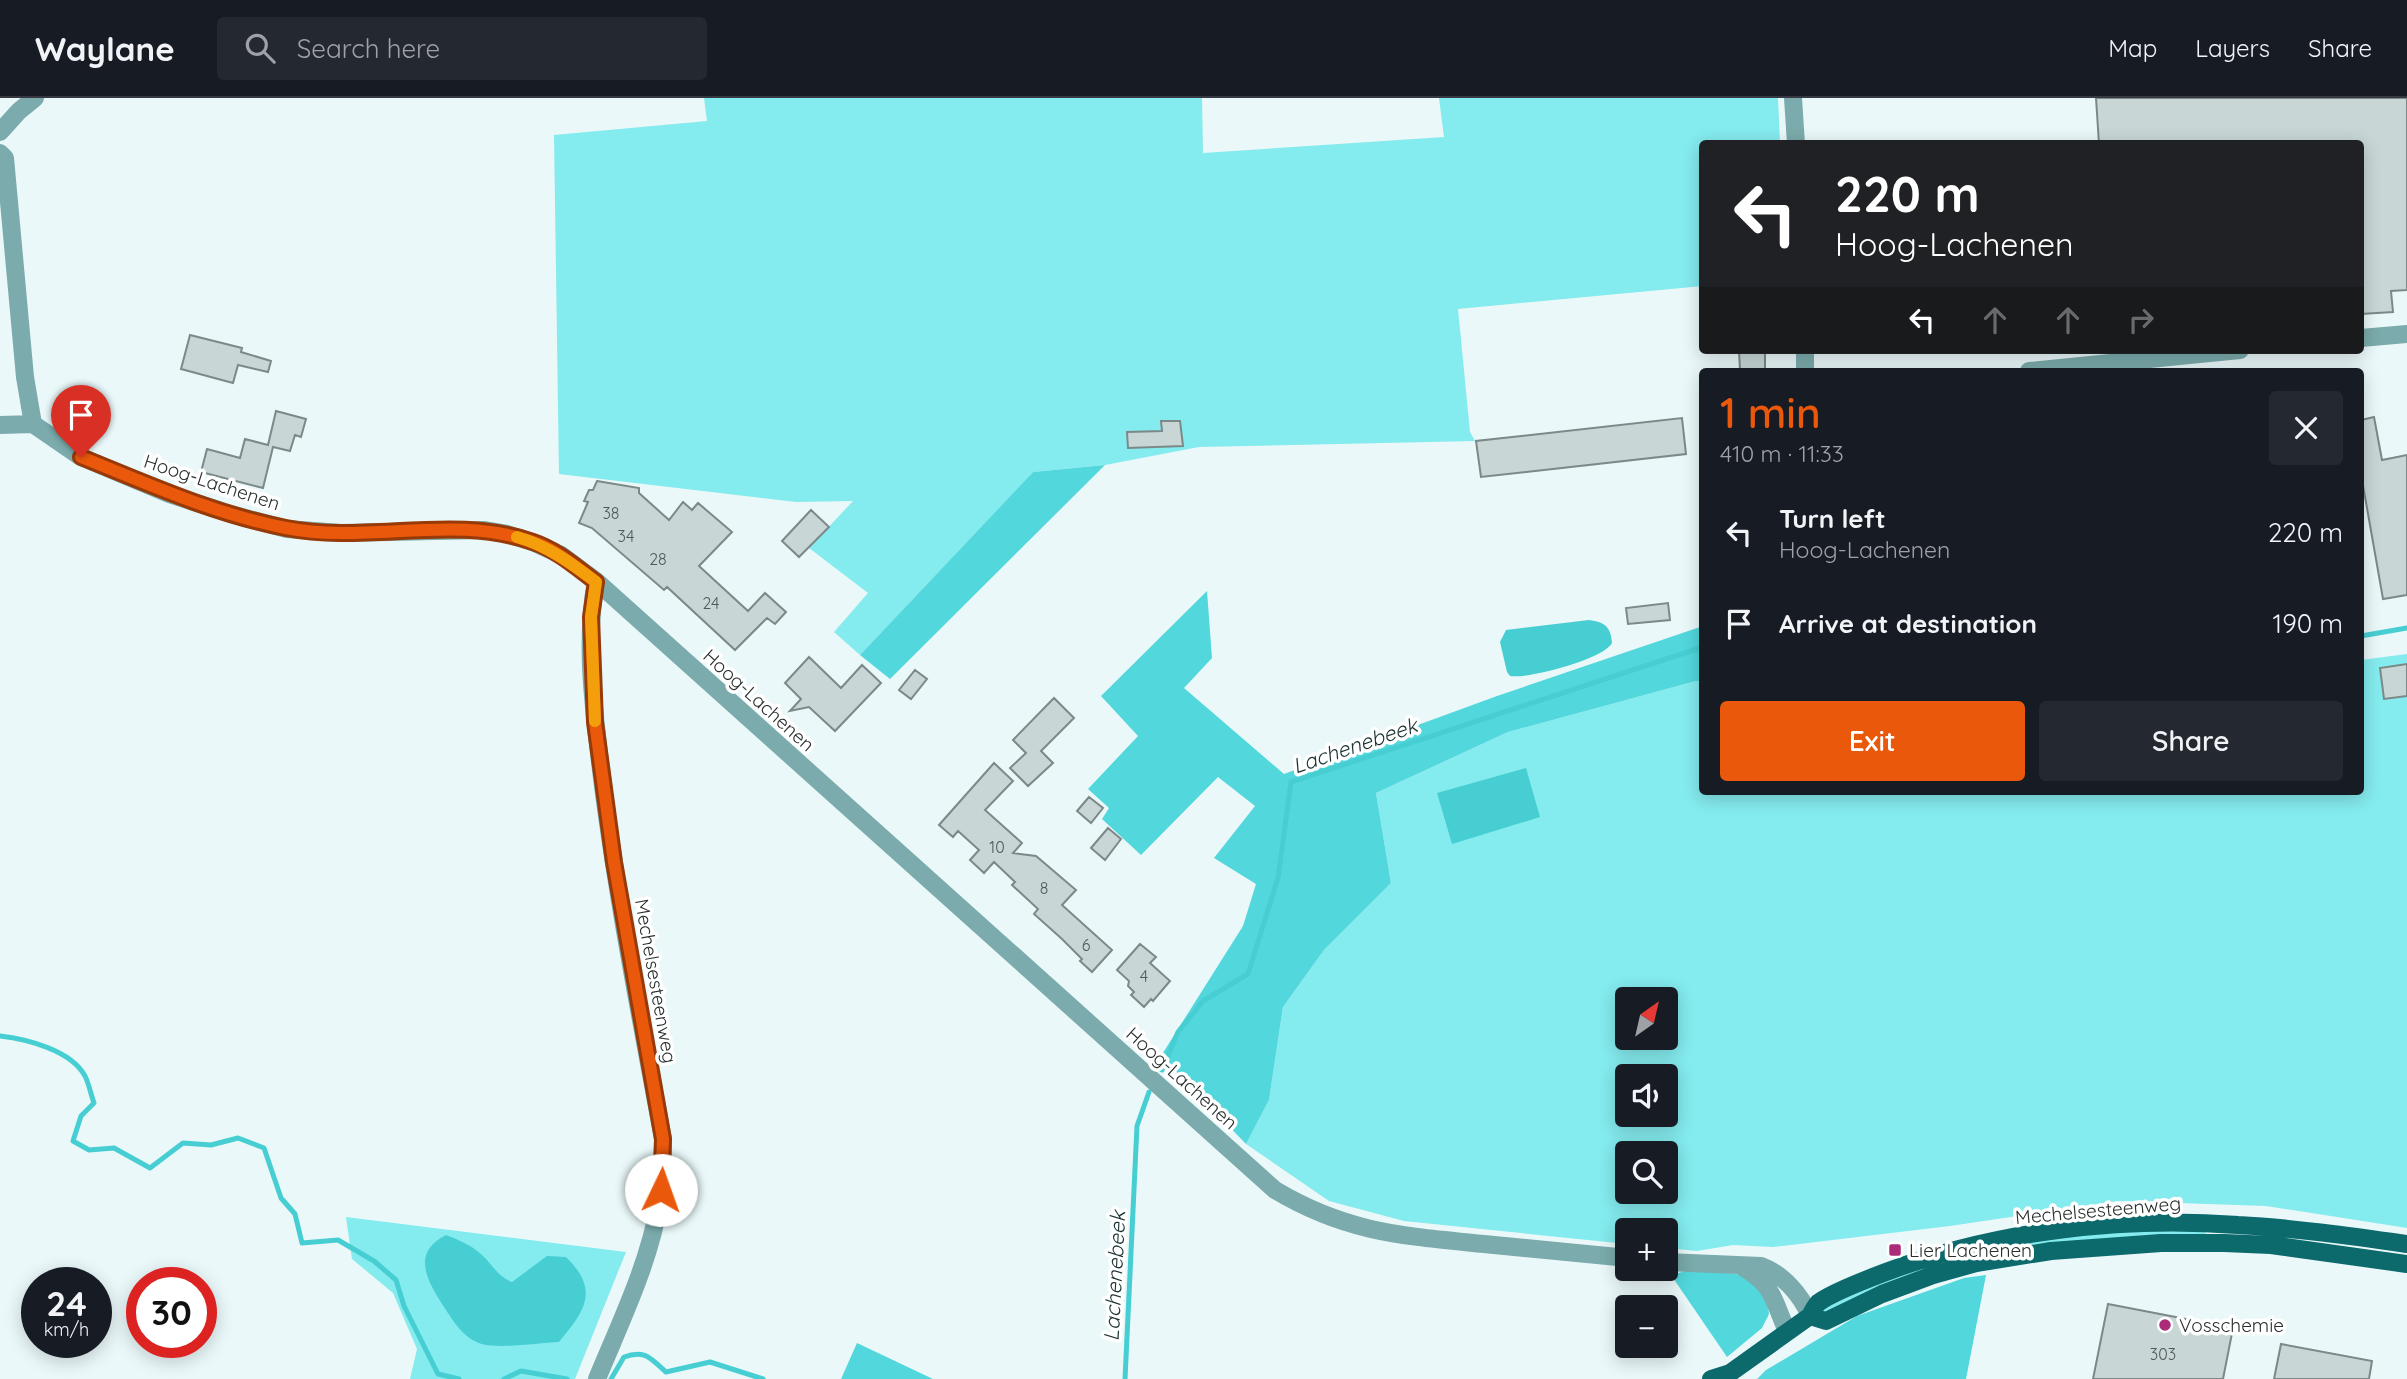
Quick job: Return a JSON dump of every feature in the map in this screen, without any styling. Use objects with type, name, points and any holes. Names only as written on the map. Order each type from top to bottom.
[{"type":"main road","name":"Mechelsesteenweg","points":[[1711,1379],[1729,1376],[1810,1316],[1818,1304],[1867,1279],[1963,1248],[2065,1230],[2184,1223],[2235,1224],[2315,1231],[2407,1244]]},
{"type":"main road","name":"Mechelsesteenweg","points":[[1810,1316],[1826,1321],[1882,1294],[1933,1275],[1976,1263],[2051,1251],[2161,1243],[2224,1243],[2271,1245],[2407,1264]]},
{"type":"street","points":[[0,132],[35,98]]},
{"type":"street","points":[[1794,98],[1796,140]]},
{"type":"street","points":[[0,153],[5,158],[25,377],[33,424],[0,425]]},
{"type":"street","points":[[2364,338],[2407,334]]},
{"type":"street","points":[[2059,368],[2199,354]]},
{"type":"street","name":"Hoog-Lachenen","points":[[33,424],[81,457],[169,494],[287,529],[341,533],[483,530],[535,542],[561,555],[596,582],[1275,1189],[1302,1206],[1329,1218],[1390,1235],[1615,1257]]},
{"type":"street","name":"Mechelsesteenweg","points":[[596,582],[591,617],[592,666],[600,763],[663,1151],[659,1206],[649,1242],[638,1278],[597,1379]]},
{"type":"street","points":[[1678,1263],[1761,1266],[1774,1271],[1804,1302],[1810,1316]]},
{"type":"street","points":[[1741,1266],[1760,1277],[1772,1291],[1787,1331]]},
{"type":"shaded area","points":[[704,98],[1202,98],[1203,153],[1444,137],[1439,98],[1778,98],[1780,140],[1699,140],[1699,286],[1458,309],[1470,432],[1475,441],[1199,447],[1105,465],[1033,472],[860,655],[834,632],[868,593],[809,548],[853,501],[796,502],[559,474],[554,135],[707,121]]},
{"type":"shaded area","points":[[1105,465],[890,679],[860,655],[1033,472]]},
{"type":"shaded area","points":[[1207,591],[1212,658],[1184,688],[1284,774],[1497,696],[1699,627],[1699,681],[1508,732],[1376,793],[1391,883],[1324,950],[1283,1007],[1269,1100],[1246,1144],[1161,1056],[1243,926],[1256,884],[1214,858],[1255,806],[1218,777],[1141,855],[1102,819],[1109,808],[1088,789],[1138,736],[1101,696]]},
{"type":"shaded area","points":[[1589,620],[1599,622],[1609,629],[1612,643],[1606,649],[1581,661],[1549,671],[1520,676],[1510,676],[1507,672],[1500,642],[1506,630]]},
{"type":"shaded area","points":[[2407,654],[2407,1228],[2266,1206],[2118,1201],[1950,1226],[1773,1247],[1733,1245],[1697,1251],[1678,1249],[1678,1218],[1615,1218],[1615,1243],[1404,1221],[1329,1201],[1246,1144],[1269,1100],[1283,1007],[1324,950],[1391,883],[1376,793],[1508,732],[1699,681],[1699,795],[2364,795],[2364,660]]},
{"type":"shaded area","points":[[1526,768],[1540,817],[1452,844],[1437,793]]},
{"type":"shaded area","points":[[346,1217],[626,1252],[575,1379],[410,1379],[417,1349],[393,1293],[352,1259]]},
{"type":"shaded area","points":[[2205,1229],[2206,1236],[2072,1242],[1823,1316],[1818,1310],[1854,1292],[1953,1256],[2070,1235]]},
{"type":"shaded area","points":[[446,1235],[474,1248],[512,1282],[547,1256],[566,1257],[577,1269],[586,1290],[582,1310],[559,1342],[490,1345],[476,1342],[465,1334],[438,1297],[426,1268],[428,1250]]},
{"type":"shaded area","points":[[1693,1269],[1743,1275],[1767,1297],[1769,1314],[1762,1328],[1727,1357],[1675,1281],[1678,1281],[1678,1273]]},
{"type":"shaded area","points":[[1986,1275],[1966,1379],[1757,1379],[1766,1370],[1857,1316],[1964,1278]]},
{"type":"shaded area","points":[[857,1343],[933,1379],[841,1379]]},
{"type":"building","points":[[2096,98],[2407,98],[2407,290],[2391,291],[2393,312],[2364,314],[2364,140],[2099,140]]},
{"type":"building","points":[[190,335],[242,348],[241,352],[271,361],[268,372],[238,365],[233,383],[181,369]]},
{"type":"building","points":[[1739,354],[1765,354],[1765,368],[1740,368]]},
{"type":"building","points":[[276,411],[306,419],[301,437],[295,435],[290,451],[273,447],[263,488],[201,472],[207,449],[240,458],[245,439],[268,445]]},
{"type":"building","points":[[2374,417],[2382,460],[2407,455],[2407,595],[2383,599],[2364,491],[2364,419]]},
{"type":"building","points":[[1682,418],[1686,454],[1481,477],[1476,441]]},
{"type":"building","points":[[1161,421],[1180,421],[1183,446],[1128,448],[1127,432],[1162,431]]},
{"type":"building","points":[[597,481],[639,488],[639,493],[669,520],[683,502],[692,510],[698,503],[732,532],[699,566],[748,611],[765,593],[786,612],[775,624],[767,618],[735,650],[667,587],[664,590],[592,528],[579,523],[588,502],[584,501]]},
{"type":"building","points":[[811,510],[829,527],[799,557],[782,541]]},
{"type":"building","points":[[1668,603],[1670,620],[1628,624],[1626,608]]},
{"type":"building","points":[[809,657],[841,688],[862,665],[881,683],[835,731],[809,707],[790,711],[801,699],[785,683]]},
{"type":"building","points":[[2407,664],[2407,696],[2384,699],[2380,668]]},
{"type":"building","points":[[915,670],[927,679],[911,699],[899,690]]},
{"type":"building","points":[[1054,698],[1074,718],[1041,751],[1053,763],[1028,786],[1010,768],[1026,753],[1013,740]]},
{"type":"building","points":[[994,763],[1013,781],[985,810],[1022,843],[1013,853],[1036,856],[1076,890],[1062,905],[1112,950],[1092,972],[1062,939],[1034,914],[1038,909],[1012,885],[1015,882],[994,862],[984,873],[970,860],[979,850],[958,831],[953,837],[939,825]]},
{"type":"building","points":[[1089,797],[1103,808],[1091,823],[1077,811]]},
{"type":"building","points":[[1108,828],[1121,839],[1105,860],[1091,848]]},
{"type":"building","points":[[1140,944],[1156,957],[1150,963],[1170,981],[1153,1001],[1151,999],[1144,1007],[1131,995],[1134,992],[1128,986],[1129,981],[1117,970]]},
{"type":"building","points":[[2108,1304],[2233,1328],[2223,1379],[2093,1379]]},
{"type":"building","points":[[2281,1344],[2372,1361],[2369,1379],[2274,1379]]},
{"type":"waterway","name":"Lachenebeek","points":[[2364,635],[2407,628]]},
{"type":"waterway","name":"Lachenebeek","points":[[1162,1070],[1178,1032],[1203,1001],[1248,974],[1278,878],[1291,782],[1699,648]]},
{"type":"waterway","points":[[0,1036],[47,1047],[78,1067],[85,1076],[94,1103],[81,1116],[73,1141],[89,1150],[114,1148],[150,1168],[183,1143],[211,1145],[238,1138],[264,1148],[281,1198],[295,1214],[302,1243],[338,1240],[374,1261],[396,1280],[404,1306],[438,1374],[459,1379]]},
{"type":"waterway","name":"Lachenebeek","points":[[1125,1379],[1137,1126],[1149,1092]]},
{"type":"waterway","points":[[611,1379],[624,1357],[637,1354],[652,1359],[666,1372],[710,1362],[763,1379]]},
{"type":"waterway","points":[[504,1379],[521,1371],[567,1379]]},
{"type":"slow traffic","points":[[517,537],[535,542],[561,555],[596,582],[591,617],[595,721]]},
{"type":"place","name":"Lier Lachenen","points":[[1895,1250]]},
{"type":"place","name":"Vosschemie","points":[[2165,1325]]},
{"type":"route","points":[[81,457],[169,494],[287,529],[341,533],[483,530],[507,534],[535,542],[561,555],[596,582],[591,617],[595,722],[614,862],[663,1139],[661,1190]]}]
